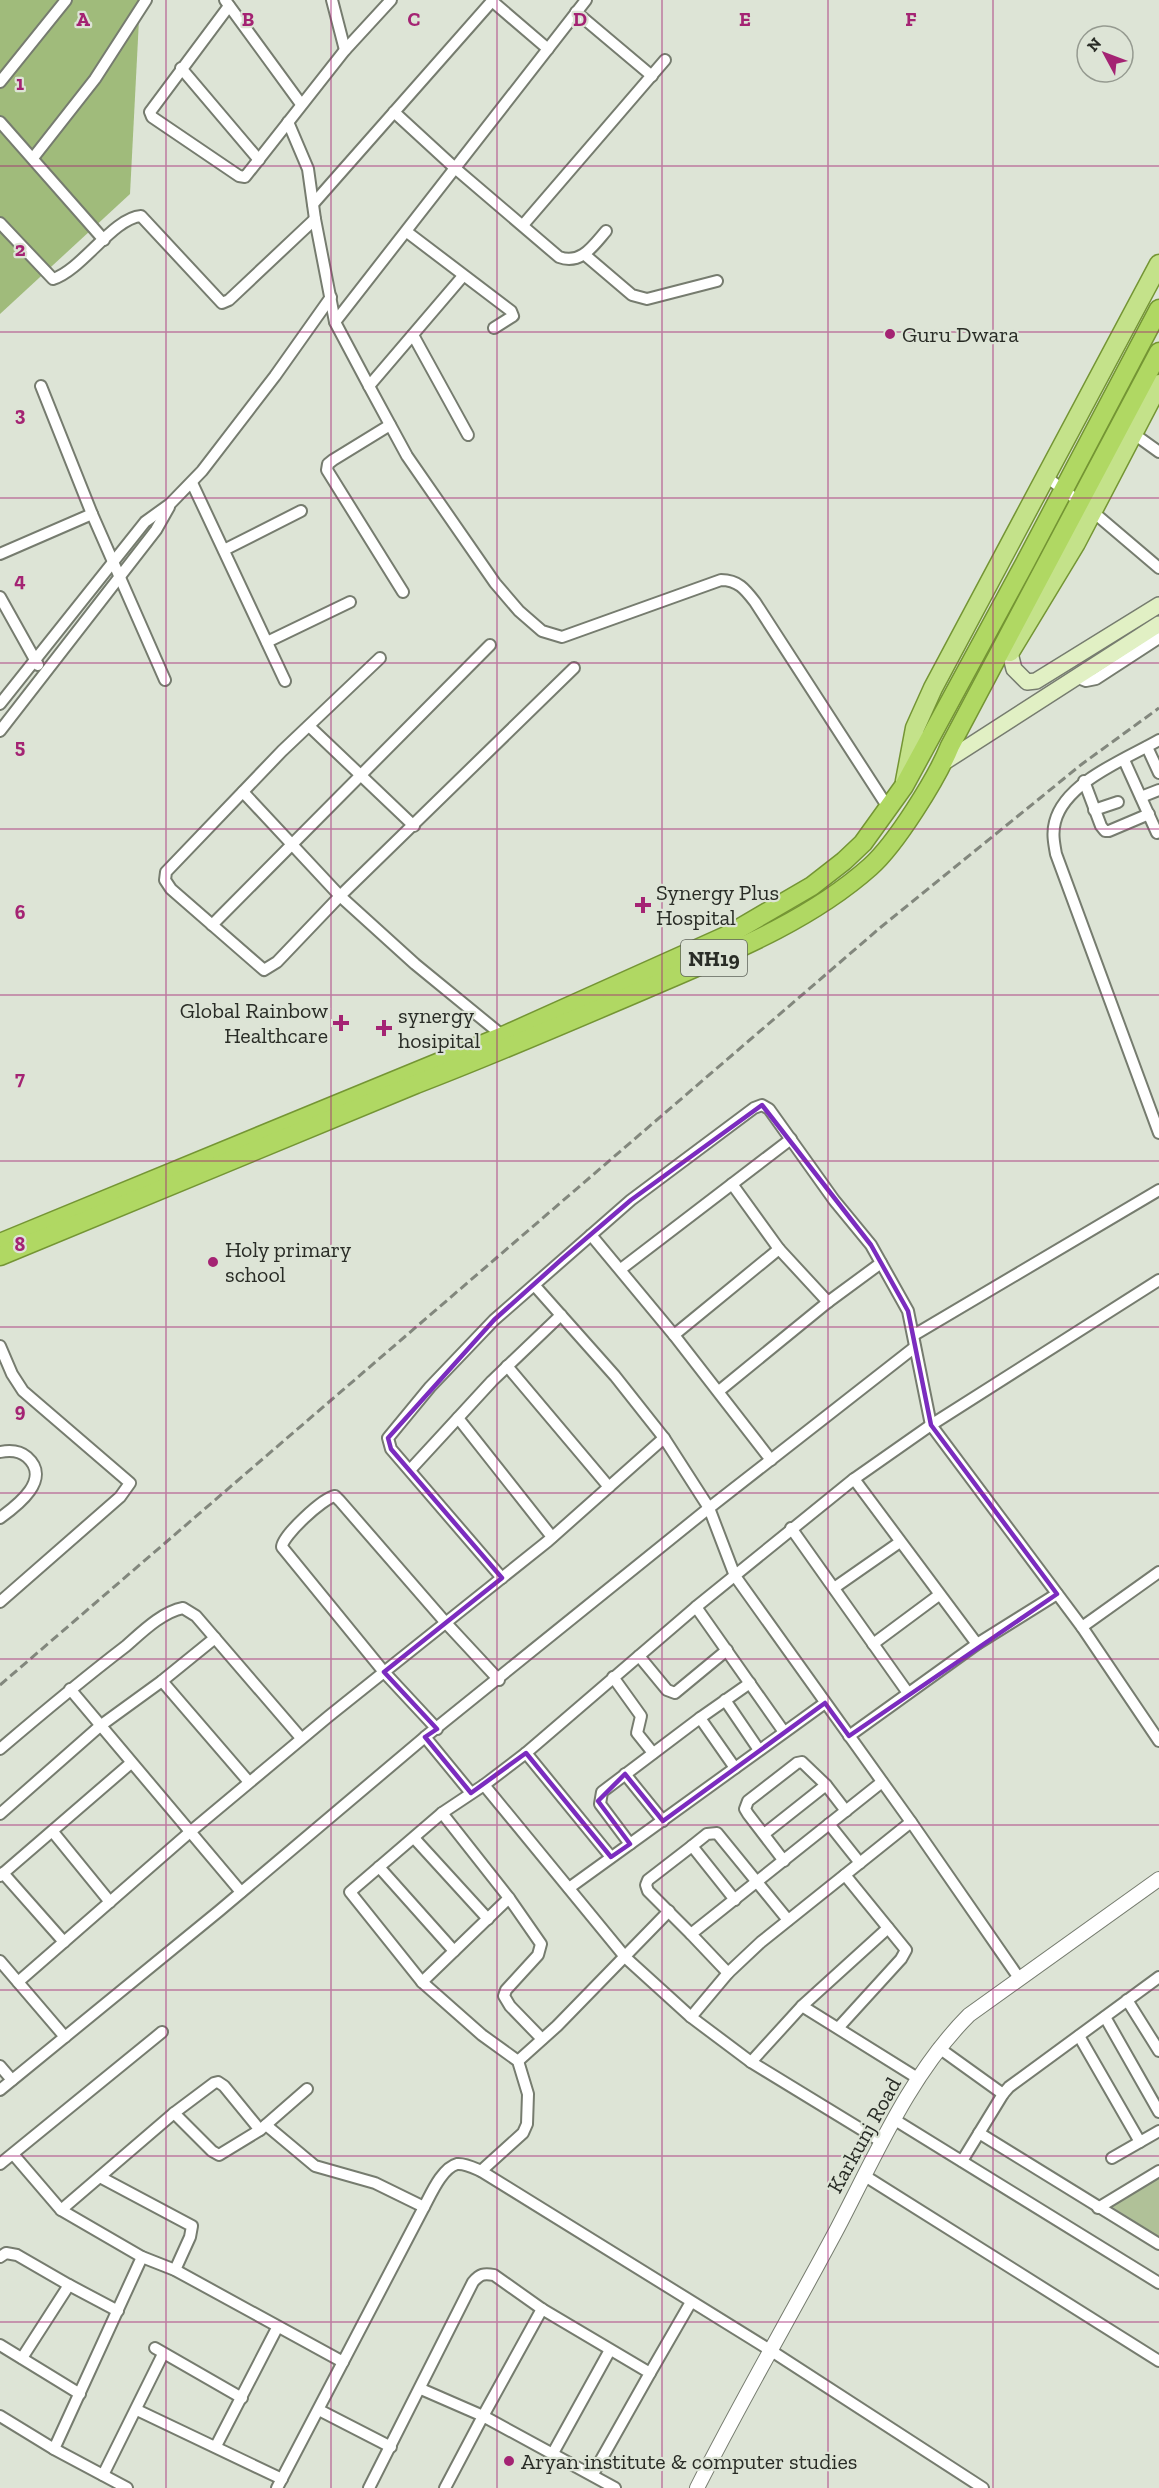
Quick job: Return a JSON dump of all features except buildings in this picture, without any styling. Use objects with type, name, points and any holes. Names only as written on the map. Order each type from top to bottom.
[{"type":"highway","name":"NH19","points":[[0,1243],[503,1036],[728,935],[812,886],[844,861],[863,843],[904,786],[1159,309]]},
{"type":"highway","name":"NH19","points":[[0,1257],[474,1062],[747,944],[810,911],[872,866],[901,830],[943,763],[950,746],[1086,506],[1159,352]]},
{"type":"main road","points":[[904,786],[915,728],[922,710],[1159,264]]},
{"type":"main road","points":[[1086,506],[1134,434],[1159,384]]},
{"type":"main road","points":[[1008,645],[1014,669],[1027,682],[1036,681],[1159,605]]},
{"type":"main road","points":[[943,763],[1159,624]]},
{"type":"street","points":[[0,82],[66,0]]},
{"type":"street","points":[[33,158],[95,79],[146,0]]},
{"type":"street","points":[[332,0],[345,50]]},
{"type":"street","points":[[301,104],[227,3],[150,112],[152,117],[239,176],[245,177],[345,50],[391,0]]},
{"type":"street","points":[[335,322],[586,0]]},
{"type":"street","points":[[313,204],[493,1],[548,49]]},
{"type":"street","points":[[576,12],[652,76]]},
{"type":"street","points":[[523,225],[665,60]]},
{"type":"street","points":[[182,68],[259,160]]},
{"type":"street","points":[[394,112],[456,169],[559,257],[571,259],[585,255],[606,231]]},
{"type":"street","points":[[0,122],[104,240]]},
{"type":"street","points":[[288,122],[308,169],[335,322],[407,456],[495,583],[519,611],[542,631],[562,637],[721,580],[733,580],[743,587],[889,809]]},
{"type":"street","points":[[0,223],[53,279],[82,260],[130,219],[141,216],[222,303],[229,300],[315,219]]},
{"type":"street","points":[[407,232],[513,314],[510,319],[494,328]]},
{"type":"street","points":[[585,255],[632,295],[640,299],[717,281]]},
{"type":"street","points":[[369,386],[463,276]]},
{"type":"street","points":[[0,704],[145,522],[170,504],[192,483],[236,428],[331,297]]},
{"type":"street","points":[[413,335],[468,435]]},
{"type":"street","points":[[41,386],[92,514],[165,680]]},
{"type":"street","points":[[390,425],[333,460],[328,464],[327,470],[403,592]]},
{"type":"street","points":[[1134,434],[1159,452]]},
{"type":"street","points":[[1046,476],[1086,506],[1159,568]]},
{"type":"street","points":[[192,483],[285,681]]},
{"type":"street","points":[[0,731],[156,530],[170,504]]},
{"type":"street","points":[[224,550],[301,511]]},
{"type":"street","points":[[0,554],[92,514]]},
{"type":"street","points":[[0,597],[44,675]]},
{"type":"street","points":[[267,642],[350,602]]},
{"type":"street","points":[[1079,675],[1086,681],[1096,679],[1159,638]]},
{"type":"street","points":[[212,925],[490,645]]},
{"type":"street","points":[[380,658],[309,726],[166,872],[165,879],[171,889],[264,970],[277,963],[340,897],[574,668]]},
{"type":"street","points":[[309,726],[414,826]]},
{"type":"street","points":[[1159,740],[1084,781],[1069,798],[1055,820],[1053,837],[1056,854],[1159,1133]]},
{"type":"street","points":[[1148,747],[1159,773]]},
{"type":"street","points":[[1124,760],[1156,833]]},
{"type":"street","points":[[1084,781],[1094,810],[1105,831],[1149,814]]},
{"type":"street","points":[[1141,797],[1159,790]]},
{"type":"street","points":[[243,792],[340,897],[415,964],[503,1036]]},
{"type":"street","points":[[1094,810],[1118,802]]},
{"type":"street","points":[[502,1578],[388,1443],[392,1432],[430,1387],[494,1320],[591,1234],[631,1200],[762,1105],[769,1109],[834,1200],[871,1245],[908,1311],[931,1425],[1082,1627],[1159,1741]]},
{"type":"street","points":[[621,1269],[791,1139]]},
{"type":"street","points":[[732,1184],[779,1249],[828,1302]]},
{"type":"street","points":[[914,1335],[1159,1190]]},
{"type":"street","points":[[591,1234],[674,1335],[771,1460]]},
{"type":"street","points":[[674,1335],[779,1249]]},
{"type":"street","points":[[718,1391],[828,1302],[881,1263]]},
{"type":"street","points":[[481,2171],[523,2133],[527,2124],[528,2094],[518,2061],[482,2035],[422,1982],[350,1892],[442,1813],[526,1753],[696,1607],[854,1479],[931,1425],[1159,1280]]},
{"type":"street","points":[[535,1286],[615,1376],[664,1438],[709,1508],[735,1576],[911,1822],[1019,1978]]},
{"type":"street","points":[[410,1470],[507,1366],[561,1315]]},
{"type":"street","points":[[0,1346],[12,1374],[23,1391],[130,1483],[120,1497],[0,1602]]},
{"type":"street","points":[[0,2090],[436,1728],[499,1680],[709,1508],[915,1347]]},
{"type":"street","points":[[507,1366],[609,1487]]},
{"type":"street","points":[[458,1418],[552,1537]]},
{"type":"street","points":[[18,1982],[301,1738],[552,1537],[664,1438]]},
{"type":"street","points":[[0,1452],[9,1450],[26,1456],[38,1474],[24,1498],[0,1518]]},
{"type":"street","points":[[854,1479],[977,1644]]},
{"type":"street","points":[[436,1728],[384,1672],[282,1547],[286,1536],[324,1501],[334,1496],[340,1501],[499,1680]]},
{"type":"street","points":[[791,1528],[908,1693]]},
{"type":"street","points":[[834,1588],[900,1542]]},
{"type":"street","points":[[1082,1627],[1159,1572]]},
{"type":"street","points":[[849,1736],[977,1644],[1057,1594]]},
{"type":"street","points":[[873,1644],[939,1595]]},
{"type":"street","points":[[696,1607],[784,1732]]},
{"type":"street","points":[[0,1749],[70,1689],[156,1622],[176,1609],[183,1608],[189,1610],[215,1638],[301,1738]]},
{"type":"street","points":[[0,1814],[100,1726],[162,1681],[215,1638]]},
{"type":"street","points":[[639,1656],[667,1690],[675,1693],[727,1650]]},
{"type":"street","points":[[613,1677],[641,1716],[637,1733],[652,1753]]},
{"type":"street","points":[[162,1681],[249,1782]]},
{"type":"street","points":[[630,1844],[600,1804],[602,1792],[750,1683]]},
{"type":"street","points":[[70,1689],[241,1892]]},
{"type":"street","points":[[725,1700],[759,1750]]},
{"type":"street","points":[[569,1888],[825,1703]]},
{"type":"street","points":[[700,1718],[735,1768]]},
{"type":"street","points":[[425,1737],[471,1793]]},
{"type":"street","points":[[526,1753],[611,1857]]},
{"type":"street","points":[[64,1942],[2,1875],[131,1762]]},
{"type":"street","points":[[784,1861],[745,1809],[748,1801],[802,1762],[826,1785],[846,1811]]},
{"type":"street","points":[[625,1774],[663,1821]]},
{"type":"street","points":[[691,1934],[882,1782]]},
{"type":"street","points":[[484,1785],[626,1958],[691,2017],[751,2062],[882,2142]]},
{"type":"street","points":[[764,1834],[826,1785]]},
{"type":"street","points":[[442,1813],[509,1898],[538,1940],[541,1949],[506,1990],[504,1996],[510,2006],[542,2039]]},
{"type":"street","points":[[691,2017],[728,1973],[788,1920],[911,1822]]},
{"type":"street","points":[[829,1824],[860,1863]]},
{"type":"street","points":[[53,1832],[110,1902]]},
{"type":"street","points":[[728,1973],[648,1891],[645,1885],[648,1880],[707,1834],[717,1833],[788,1920]]},
{"type":"street","points":[[414,1838],[488,1919]]},
{"type":"street","points":[[692,1846],[735,1900]]},
{"type":"street","points":[[378,1867],[454,1951]]},
{"type":"street","points":[[839,2027],[905,1953],[902,1943],[845,1875]]},
{"type":"street","name":"Karkunj Road","points":[[697,2488],[894,2120],[939,2048],[969,2015],[1159,1879]]},
{"type":"street","points":[[422,1982],[509,1898]]},
{"type":"street","points":[[518,2061],[626,1958],[669,1911]]},
{"type":"street","points":[[751,2062],[802,2006],[888,1928]]},
{"type":"street","points":[[0,1961],[65,2037]]},
{"type":"street","points":[[962,2161],[1003,2094],[1159,1977]]},
{"type":"street","points":[[1127,2000],[1159,2051]]},
{"type":"street","points":[[802,2006],[919,2079]]},
{"type":"street","points":[[1105,2017],[1159,2112]]},
{"type":"street","points":[[0,2164],[162,2032]]},
{"type":"street","points":[[1079,2036],[1140,2142]]},
{"type":"street","points":[[939,2048],[1003,2094]]},
{"type":"street","points":[[0,2066],[12,2080]]},
{"type":"street","points":[[62,2210],[174,2113],[209,2086],[218,2082],[263,2128],[315,2166],[375,2183],[424,2206]]},
{"type":"street","points":[[174,2113],[212,2151],[219,2155],[263,2128],[307,2090]]},
{"type":"street","points":[[894,2120],[1159,2283]]},
{"type":"street","points":[[1112,2158],[1159,2131]]},
{"type":"street","points":[[979,2133],[1159,2244]]},
{"type":"street","points":[[13,2154],[62,2210],[142,2257],[176,2270],[277,2328],[343,2362]]},
{"type":"street","points":[[137,2410],[216,2446],[279,2484],[424,2206],[448,2170],[457,2164],[481,2171],[770,2350],[983,2488]]},
{"type":"street","points":[[1098,2208],[1159,2171]]},
{"type":"street","points":[[865,2176],[1159,2361]]},
{"type":"street","points":[[100,2177],[181,2218],[192,2226],[190,2237],[176,2270]]},
{"type":"street","points":[[0,2257],[6,2253],[17,2255],[118,2311]]},
{"type":"street","points":[[54,2449],[142,2257]]},
{"type":"street","points":[[369,2488],[421,2389],[473,2282],[479,2275],[486,2273],[494,2275],[542,2309],[650,2373]]},
{"type":"street","points":[[22,2358],[69,2284]]},
{"type":"street","points":[[593,2474],[690,2302]]},
{"type":"street","points":[[445,2488],[542,2309]]},
{"type":"street","points":[[216,2446],[277,2328]]},
{"type":"street","points":[[0,2345],[81,2394]]},
{"type":"street","points":[[553,2453],[610,2350]]},
{"type":"street","points":[[103,2475],[137,2410],[159,2351],[242,2398]]},
{"type":"street","points":[[421,2389],[483,2416],[615,2488]]},
{"type":"street","points":[[319,2410],[391,2447]]},
{"type":"street","points":[[0,2416],[54,2449],[127,2488]]},
{"type":"highlighted area","points":[[762,1105],[871,1245],[908,1311],[931,1425],[1057,1594],[849,1736],[825,1703],[663,1821],[625,1774],[598,1801],[630,1844],[611,1857],[526,1753],[471,1793],[425,1737],[437,1729],[384,1672],[502,1578],[391,1449],[388,1438],[494,1320],[562,1259],[631,1200]]},
{"type":"green space","points":[[0,0],[140,0],[130,194],[0,314]]},
{"type":"green space","points":[[1159,2174],[1159,2237],[1111,2206]]},
{"type":"railway","points":[[0,1685],[881,927],[1082,764],[1159,708]]},
{"type":"place","name":"Guru Dwara","points":[[890,334]]},
{"type":"place","name":"Synergy Plus Hospital","points":[[643,905]]},
{"type":"place","name":"Global Rainbow Healthcare","points":[[341,1023]]},
{"type":"place","name":"synergy hosipital","points":[[384,1028]]},
{"type":"place","name":"Holy primary school","points":[[213,1262]]},
{"type":"place","name":"Aryan institute & computer studies","points":[[509,2461]]}]
